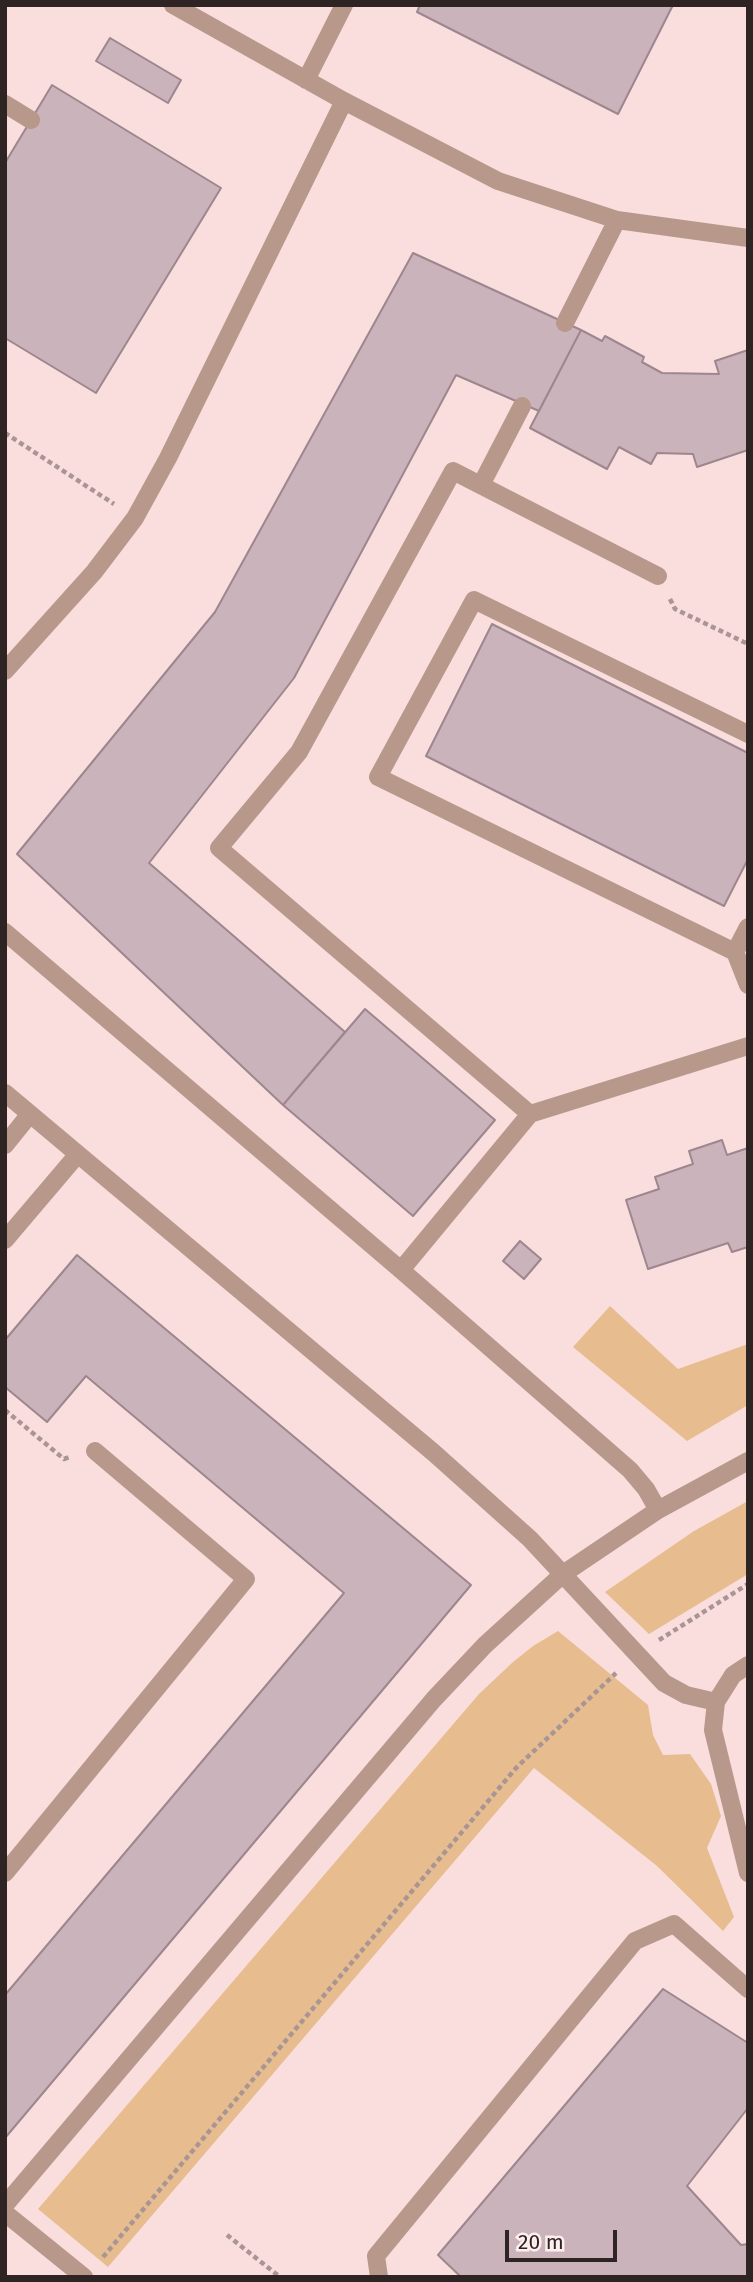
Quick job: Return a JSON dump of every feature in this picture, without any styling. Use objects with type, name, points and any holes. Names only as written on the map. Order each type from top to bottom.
[{"type":"lane","points":[[173,5],[344,101],[498,181],[617,220],[748,238]]},
{"type":"lane","points":[[306,80],[344,5]]},
{"type":"lane","points":[[5,671],[94,572],[135,518],[169,458],[344,101]]},
{"type":"lane","points":[[5,104],[31,120]]},
{"type":"lane","points":[[565,323],[617,220]]},
{"type":"lane","points":[[481,485],[522,406]]},
{"type":"lane","points":[[530,1114],[219,848],[299,752],[453,471],[658,576]]},
{"type":"lane","points":[[748,734],[474,600],[378,776],[735,952],[748,985]]},
{"type":"lane","points":[[735,952],[748,927]]},
{"type":"lane","points":[[5,932],[401,1270],[630,1470],[646,1489],[658,1510]]},
{"type":"lane","points":[[401,1270],[530,1114],[748,1046]]},
{"type":"lane","points":[[5,1093],[434,1453],[530,1539],[664,1683],[686,1695],[716,1702]]},
{"type":"lane","points":[[5,1145],[30,1114]]},
{"type":"lane","points":[[5,1240],[78,1154]]},
{"type":"lane","points":[[5,1874],[246,1578],[95,1451]]},
{"type":"lane","points":[[5,2205],[434,1699],[485,1645],[563,1574],[658,1510],[748,1461]]},
{"type":"lane","points":[[748,1665],[733,1675],[716,1702],[713,1730],[748,1873]]},
{"type":"lane","points":[[379,2277],[376,2256],[635,1941],[674,1924],[748,1990]]},
{"type":"lane","points":[[5,2213],[90,2271]]},
{"type":"path","points":[[5,433],[135,518]]},
{"type":"path","points":[[658,576],[675,609],[748,644]]},
{"type":"path","points":[[5,1410],[64,1459],[95,1451]]},
{"type":"path","points":[[90,2271],[516,1768],[636,1655],[748,1584]]},
{"type":"path","points":[[228,2235],[280,2277]]},
{"type":"shaded area","points":[[610,1306],[678,1369],[748,1344],[748,1405],[687,1441],[573,1347]]},
{"type":"shaded area","points":[[748,1501],[748,1574],[649,1634],[605,1592],[694,1531]]},
{"type":"shaded area","points":[[558,1631],[648,1705],[653,1735],[663,1755],[690,1754],[711,1784],[721,1816],[707,1848],[734,1917],[723,1931],[657,1866],[534,1768],[108,2267],[38,2209],[479,1694],[533,1646]]},
{"type":"building","points":[[420,5],[673,5],[618,114],[417,12]]},
{"type":"building","points":[[110,38],[181,80],[168,103],[96,61]]},
{"type":"building","points":[[52,85],[221,188],[96,393],[5,338],[5,163]]},
{"type":"building","points":[[413,253],[581,330],[539,411],[456,375],[294,678],[149,863],[345,1032],[283,1105],[17,854],[215,612]]},
{"type":"building","points":[[581,330],[602,341],[605,336],[644,357],[642,362],[662,373],[719,374],[715,361],[748,350],[748,450],[697,467],[693,454],[657,453],[651,464],[619,447],[607,469],[530,428]]},
{"type":"building","points":[[492,624],[748,753],[748,859],[724,906],[426,756]]},
{"type":"building","points":[[365,1009],[495,1120],[413,1216],[283,1105]]},
{"type":"building","points":[[722,1140],[727,1155],[748,1148],[748,1247],[732,1252],[728,1243],[648,1269],[626,1200],[659,1189],[655,1177],[693,1164],[689,1151]]},
{"type":"building","points":[[520,1241],[541,1259],[524,1279],[503,1261]]},
{"type":"building","points":[[77,1255],[471,1585],[5,2138],[5,1995],[344,1593],[86,1376],[47,1422],[5,1387],[5,1340]]},
{"type":"building","points":[[663,1989],[748,2043],[748,2108],[687,2186],[741,2245],[748,2244],[748,2277],[461,2277],[438,2255]]}]
